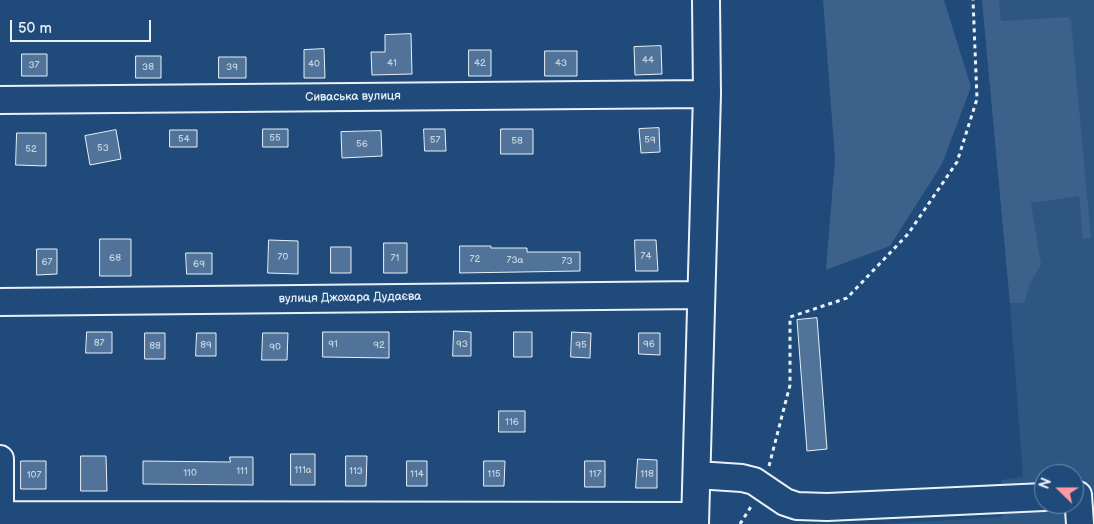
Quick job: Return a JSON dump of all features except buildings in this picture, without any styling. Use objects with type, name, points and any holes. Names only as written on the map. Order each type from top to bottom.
[{"type":"street","points":[[0,459],[0,518],[695,520],[707,94],[706,0]]},
{"type":"street","name":"Сиваська вулиця","points":[[0,100],[707,94]]},
{"type":"street","name":"вулиця Джохара Дудаєва","points":[[0,302],[701,295]]},
{"type":"street","points":[[697,475],[742,478],[754,481],[784,502],[798,506],[827,507],[1034,497]]},
{"type":"path","points":[[740,524],[763,487],[790,386],[790,317],[846,298],[908,234],[957,162],[977,99],[973,0]]},
{"type":"shaded area","points":[[823,0],[944,0],[971,87],[942,164],[890,246],[826,270],[835,159]]},
{"type":"shaded area","points":[[982,0],[1094,0],[1094,524],[882,524],[1002,517],[1001,480],[1023,477],[1010,303]]},
{"type":"shaded area","points":[[982,0],[999,0],[1001,21],[1068,17],[1071,21],[1091,238],[1083,239],[1079,196],[1031,203],[1041,264],[1029,286],[1024,303],[1010,303]]}]
